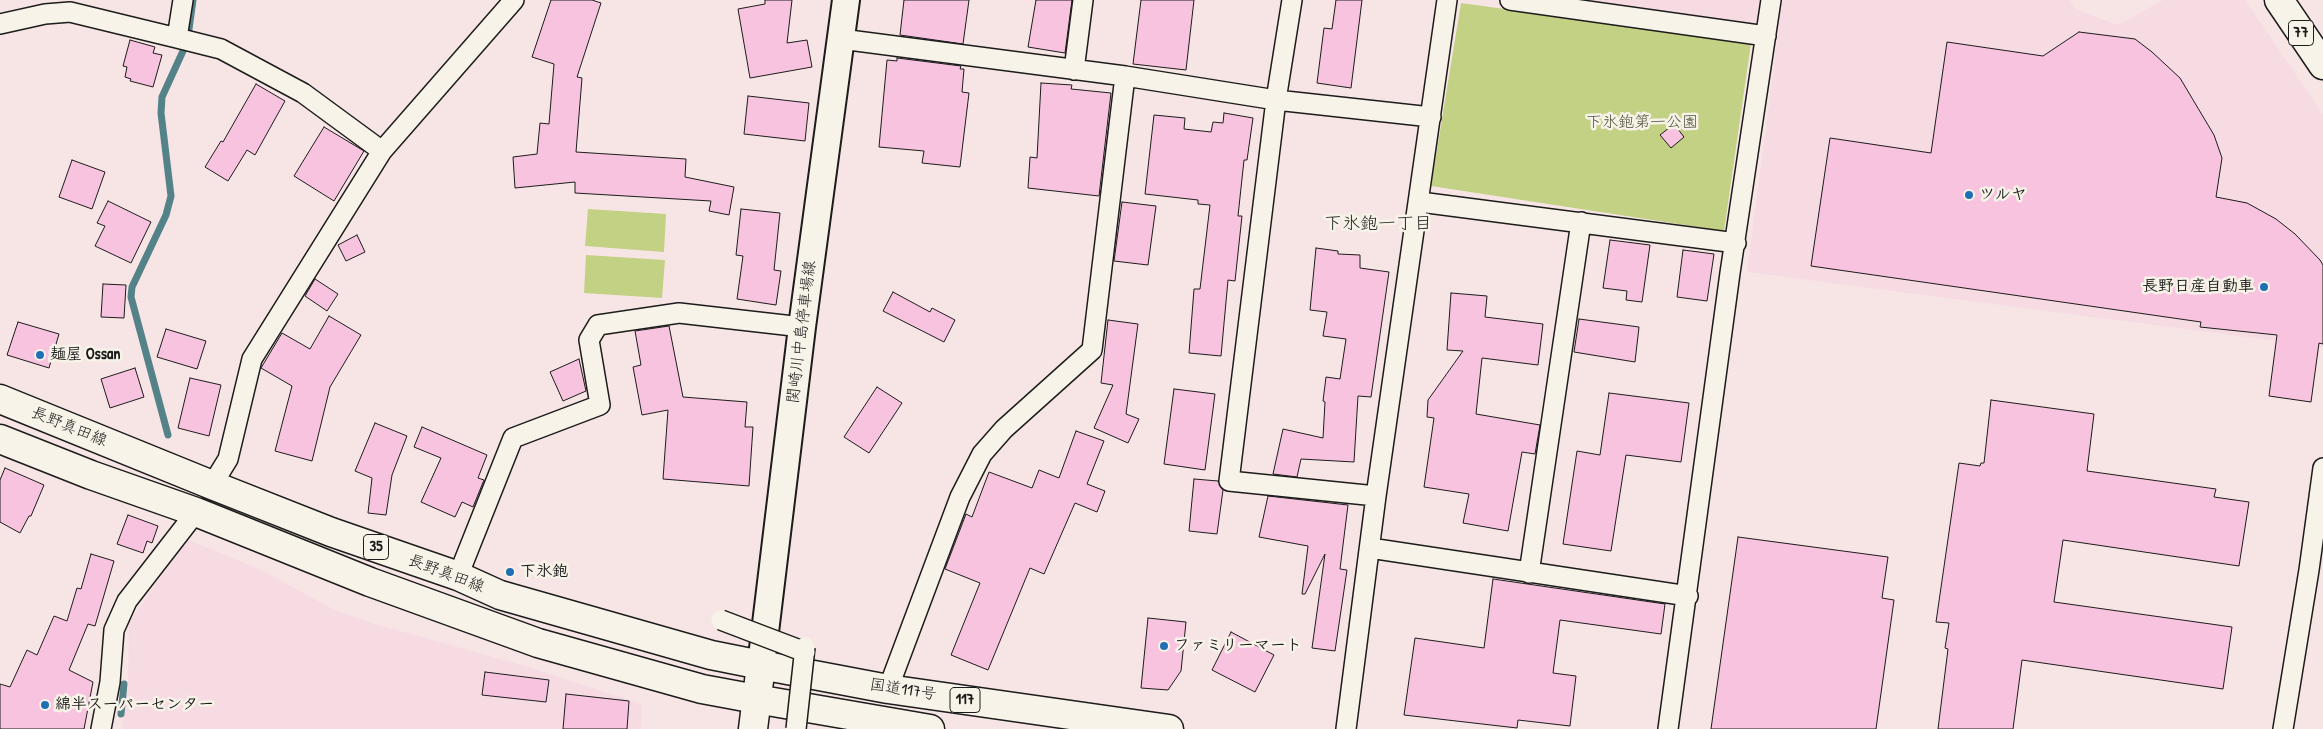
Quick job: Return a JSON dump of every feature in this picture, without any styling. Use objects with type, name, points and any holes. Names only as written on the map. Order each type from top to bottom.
[{"type":"main road","name":"関崎川中島停車場線","points":[[761,665],[802,327],[846,0]]},
{"type":"main road","name":"77","points":[[2278,0],[2323,66]]},
{"type":"main road","name":"長野真田線","points":[[0,399],[331,532],[458,576],[500,595],[711,655],[761,665]]},
{"type":"main road","name":"長野真田線","points":[[0,439],[91,475],[196,512],[370,582],[538,643],[702,689],[756,700]]},
{"type":"main road","name":"国道117号","points":[[761,665],[888,689],[1169,729]]},
{"type":"main road","points":[[753,729],[761,665]]},
{"type":"main road","name":"国道117号","points":[[756,700],[928,729]]},
{"type":"street","points":[[177,38],[183,0]]},
{"type":"street","points":[[212,485],[228,458],[252,358],[382,151],[514,0]]},
{"type":"street","points":[[1074,70],[1083,0]]},
{"type":"street","points":[[1292,0],[1276,100],[1229,481],[1376,496]]},
{"type":"street","points":[[1346,729],[1376,496],[1420,202],[1447,0]]},
{"type":"street","points":[[1510,0],[1766,36]]},
{"type":"street","points":[[1668,729],[1771,0]]},
{"type":"street","points":[[0,24],[44,14],[70,12],[221,49],[303,93],[382,151]]},
{"type":"street","points":[[841,39],[1125,76],[1276,100],[1431,117]]},
{"type":"street","points":[[888,689],[960,497],[982,454],[1004,429],[1092,350],[1125,76]]},
{"type":"street","points":[[1420,202],[1736,243]]},
{"type":"street","points":[[1528,573],[1581,222]]},
{"type":"street","points":[[458,576],[513,438],[600,405],[589,340],[598,325],[678,313],[802,327]]},
{"type":"street","points":[[2284,729],[2323,468]]},
{"type":"street","points":[[101,729],[110,682],[114,630],[127,601],[196,512]]},
{"type":"street","points":[[1370,548],[1688,596]]},
{"type":"street","points":[[721,620],[805,649],[796,729]]},
{"type":"shaded area","points":[[1532,0],[2070,0],[2077,10],[2118,25],[2163,0],[2245,0],[2323,114],[2323,347],[1747,272],[1778,34]]},
{"type":"shaded area","points":[[186,539],[259,569],[333,609],[375,624],[522,665],[642,704],[641,729],[122,729],[128,686],[129,623]]},
{"type":"green space","name":"下氷鉋第一公園","points":[[1461,3],[1751,43],[1724,231],[1431,186]]},
{"type":"green space","points":[[588,209],[666,214],[664,252],[585,246]]},
{"type":"green space","points":[[586,255],[665,260],[662,298],[584,293]]},
{"type":"building","points":[[551,0],[592,0],[601,3],[577,77],[582,78],[576,152],[686,159],[685,177],[734,187],[729,215],[709,211],[711,201],[575,193],[575,182],[515,188],[513,157],[537,154],[540,123],[549,124],[554,64],[532,57]]},
{"type":"building","points":[[765,0],[792,0],[787,43],[807,40],[812,67],[750,78],[738,9],[765,4]]},
{"type":"building","points":[[904,0],[969,0],[963,44],[900,35]]},
{"type":"building","points":[[1036,0],[1072,0],[1065,53],[1028,47]]},
{"type":"building","points":[[1141,0],[1194,0],[1186,70],[1133,64]]},
{"type":"building","points":[[1336,0],[1362,0],[1351,88],[1317,83],[1324,28],[1332,29]]},
{"type":"building","points":[[2079,32],[2135,39],[2180,78],[2214,135],[2222,158],[2216,197],[2247,203],[2276,219],[2295,234],[2320,260],[2323,265],[2323,344],[2319,343],[2311,402],[2269,396],[2277,335],[2200,327],[2201,322],[1811,266],[1830,138],[1931,153],[1947,42],[2043,56]]},
{"type":"building","points":[[130,40],[155,47],[153,53],[162,55],[153,87],[130,81],[131,79],[125,77],[127,67],[123,66]]},
{"type":"building","points":[[897,58],[961,66],[960,69],[964,69],[962,92],[969,93],[960,167],[922,163],[924,151],[879,147],[887,60],[897,61]]},
{"type":"building","points":[[1041,83],[1072,85],[1071,89],[1111,93],[1099,196],[1028,188],[1030,157],[1037,158]]},
{"type":"building","points":[[256,84],[285,101],[255,155],[247,150],[228,181],[205,167],[221,141],[223,142]]},
{"type":"building","points":[[748,96],[809,103],[805,141],[744,134]]},
{"type":"building","points":[[1224,113],[1253,118],[1247,160],[1244,160],[1238,216],[1242,216],[1235,281],[1228,280],[1221,356],[1189,353],[1194,289],[1200,289],[1210,205],[1198,204],[1198,200],[1145,194],[1154,115],[1185,118],[1184,129],[1211,132],[1213,122],[1223,123]]},
{"type":"building","points":[[1674,124],[1684,137],[1671,148],[1660,135]]},
{"type":"building","points":[[324,127],[364,151],[334,201],[294,176]]},
{"type":"building","points":[[72,160],[105,172],[92,209],[59,197]]},
{"type":"building","points":[[108,201],[151,222],[131,263],[95,246],[105,226],[97,223]]},
{"type":"building","points":[[1122,202],[1156,206],[1148,265],[1114,261]]},
{"type":"building","points":[[741,209],[780,213],[774,270],[781,271],[776,305],[737,299],[743,256],[736,255]]},
{"type":"building","points":[[357,235],[365,252],[346,261],[338,245]]},
{"type":"building","points":[[1610,240],[1650,245],[1642,302],[1626,300],[1627,291],[1603,288]]},
{"type":"building","points":[[1316,248],[1338,251],[1338,254],[1360,255],[1360,268],[1389,272],[1371,397],[1358,396],[1354,462],[1301,459],[1297,477],[1273,474],[1283,429],[1323,438],[1325,402],[1323,401],[1326,377],[1340,379],[1346,339],[1323,336],[1327,312],[1310,310]]},
{"type":"building","points":[[1683,250],[1714,254],[1707,301],[1677,297]]},
{"type":"building","points":[[315,279],[338,294],[327,311],[305,296]]},
{"type":"building","points":[[103,284],[126,285],[124,318],[101,317]]},
{"type":"building","points":[[893,292],[930,312],[932,308],[955,320],[944,342],[883,311]]},
{"type":"building","points":[[1451,293],[1487,296],[1485,317],[1543,324],[1538,365],[1482,358],[1476,414],[1540,425],[1535,454],[1522,452],[1508,531],[1463,523],[1469,494],[1424,487],[1434,418],[1427,417],[1428,400],[1463,351],[1447,350]]},
{"type":"building","points":[[329,316],[361,335],[330,387],[312,461],[275,451],[292,386],[261,368],[282,333],[310,349]]},
{"type":"building","points":[[1579,319],[1639,327],[1635,362],[1574,352]]},
{"type":"building","points":[[1108,320],[1138,324],[1126,414],[1139,419],[1128,443],[1094,428],[1113,385],[1101,383]]},
{"type":"building","points":[[18,322],[59,334],[49,368],[7,355]]},
{"type":"building","points":[[669,326],[683,397],[747,402],[745,427],[753,427],[749,486],[663,479],[668,410],[642,415],[633,367],[641,365],[635,331]]},
{"type":"building","points":[[166,329],[206,341],[197,369],[157,357]]},
{"type":"building","points":[[579,359],[586,391],[563,401],[550,372]]},
{"type":"building","points":[[135,368],[144,397],[110,408],[101,379]]},
{"type":"building","points":[[190,378],[221,385],[209,436],[178,428]]},
{"type":"building","points":[[877,387],[902,403],[869,453],[844,437]]},
{"type":"building","points":[[1174,389],[1215,394],[1205,470],[1164,464]]},
{"type":"building","points":[[1609,393],[1689,403],[1681,462],[1626,455],[1611,551],[1563,544],[1577,451],[1600,455]]},
{"type":"building","points":[[1991,400],[2094,414],[2087,471],[2216,489],[2214,497],[2249,502],[2239,566],[2063,540],[2054,602],[2232,627],[2223,689],[2022,660],[2013,729],[1938,729],[1948,649],[1945,648],[1949,623],[1936,622],[1959,463],[1980,466],[1981,463],[1984,463]]},
{"type":"building","points":[[375,423],[407,436],[392,475],[386,515],[368,513],[372,478],[355,471]]},
{"type":"building","points":[[422,427],[487,455],[478,478],[484,480],[473,507],[462,502],[455,517],[421,502],[441,458],[414,447]]},
{"type":"building","points":[[1076,431],[1104,441],[1087,484],[1105,491],[1097,512],[1075,503],[1044,574],[1030,568],[988,670],[951,655],[980,583],[945,569],[966,514],[972,517],[989,472],[1032,488],[1039,470],[1059,478]]},
{"type":"building","points":[[5,468],[44,485],[31,516],[29,516],[20,533],[0,522],[0,480]]},
{"type":"building","points":[[1194,479],[1218,481],[1223,490],[1217,534],[1189,531]]},
{"type":"building","points":[[1268,496],[1348,505],[1340,569],[1347,570],[1335,651],[1312,648],[1325,554],[1305,594],[1302,594],[1308,546],[1259,537]]},
{"type":"building","points":[[128,515],[158,526],[152,543],[147,541],[143,553],[117,544]]},
{"type":"building","points":[[1738,537],[1888,557],[1882,598],[1894,600],[1876,729],[1711,729]]},
{"type":"building","name":"綿半スーパーセンター","points":[[91,554],[114,561],[95,626],[88,624],[69,670],[93,682],[84,729],[0,729],[0,684],[10,687],[27,650],[37,655],[54,616],[67,621],[77,588],[81,589]]},
{"type":"building","points":[[1493,579],[1665,604],[1661,634],[1560,620],[1553,673],[1576,676],[1570,726],[1518,720],[1517,728],[1404,715],[1415,638],[1484,648]]},
{"type":"building","name":"ファミリーマート","points":[[1148,618],[1186,622],[1181,671],[1168,690],[1141,688]]},
{"type":"building","points":[[1231,632],[1274,655],[1255,692],[1212,670]]},
{"type":"building","points":[[485,672],[549,680],[546,702],[482,695]]},
{"type":"building","points":[[566,694],[629,701],[627,729],[563,729]]},
{"type":"waterway","points":[[189,29],[193,0]]},
{"type":"waterway","points":[[168,435],[131,297],[132,287],[166,215],[171,196],[161,113],[162,97],[183,51]]},
{"type":"waterway","points":[[121,714],[124,684]]},
{"type":"place","name":"ツルヤ","points":[[1969,195]]},
{"type":"place","name":"長野日産自動車","points":[[2264,287]]},
{"type":"place","name":"麺屋 Ossan","points":[[40,355]]},
{"type":"place","name":"下氷鉋","points":[[510,572]]},
{"type":"place","name":"ファミリーマート","points":[[1164,646]]},
{"type":"place","name":"綿半スーパーセンター","points":[[45,705]]},
{"type":"district","name":"下氷鉋一丁目","points":[[1378,224]]}]
